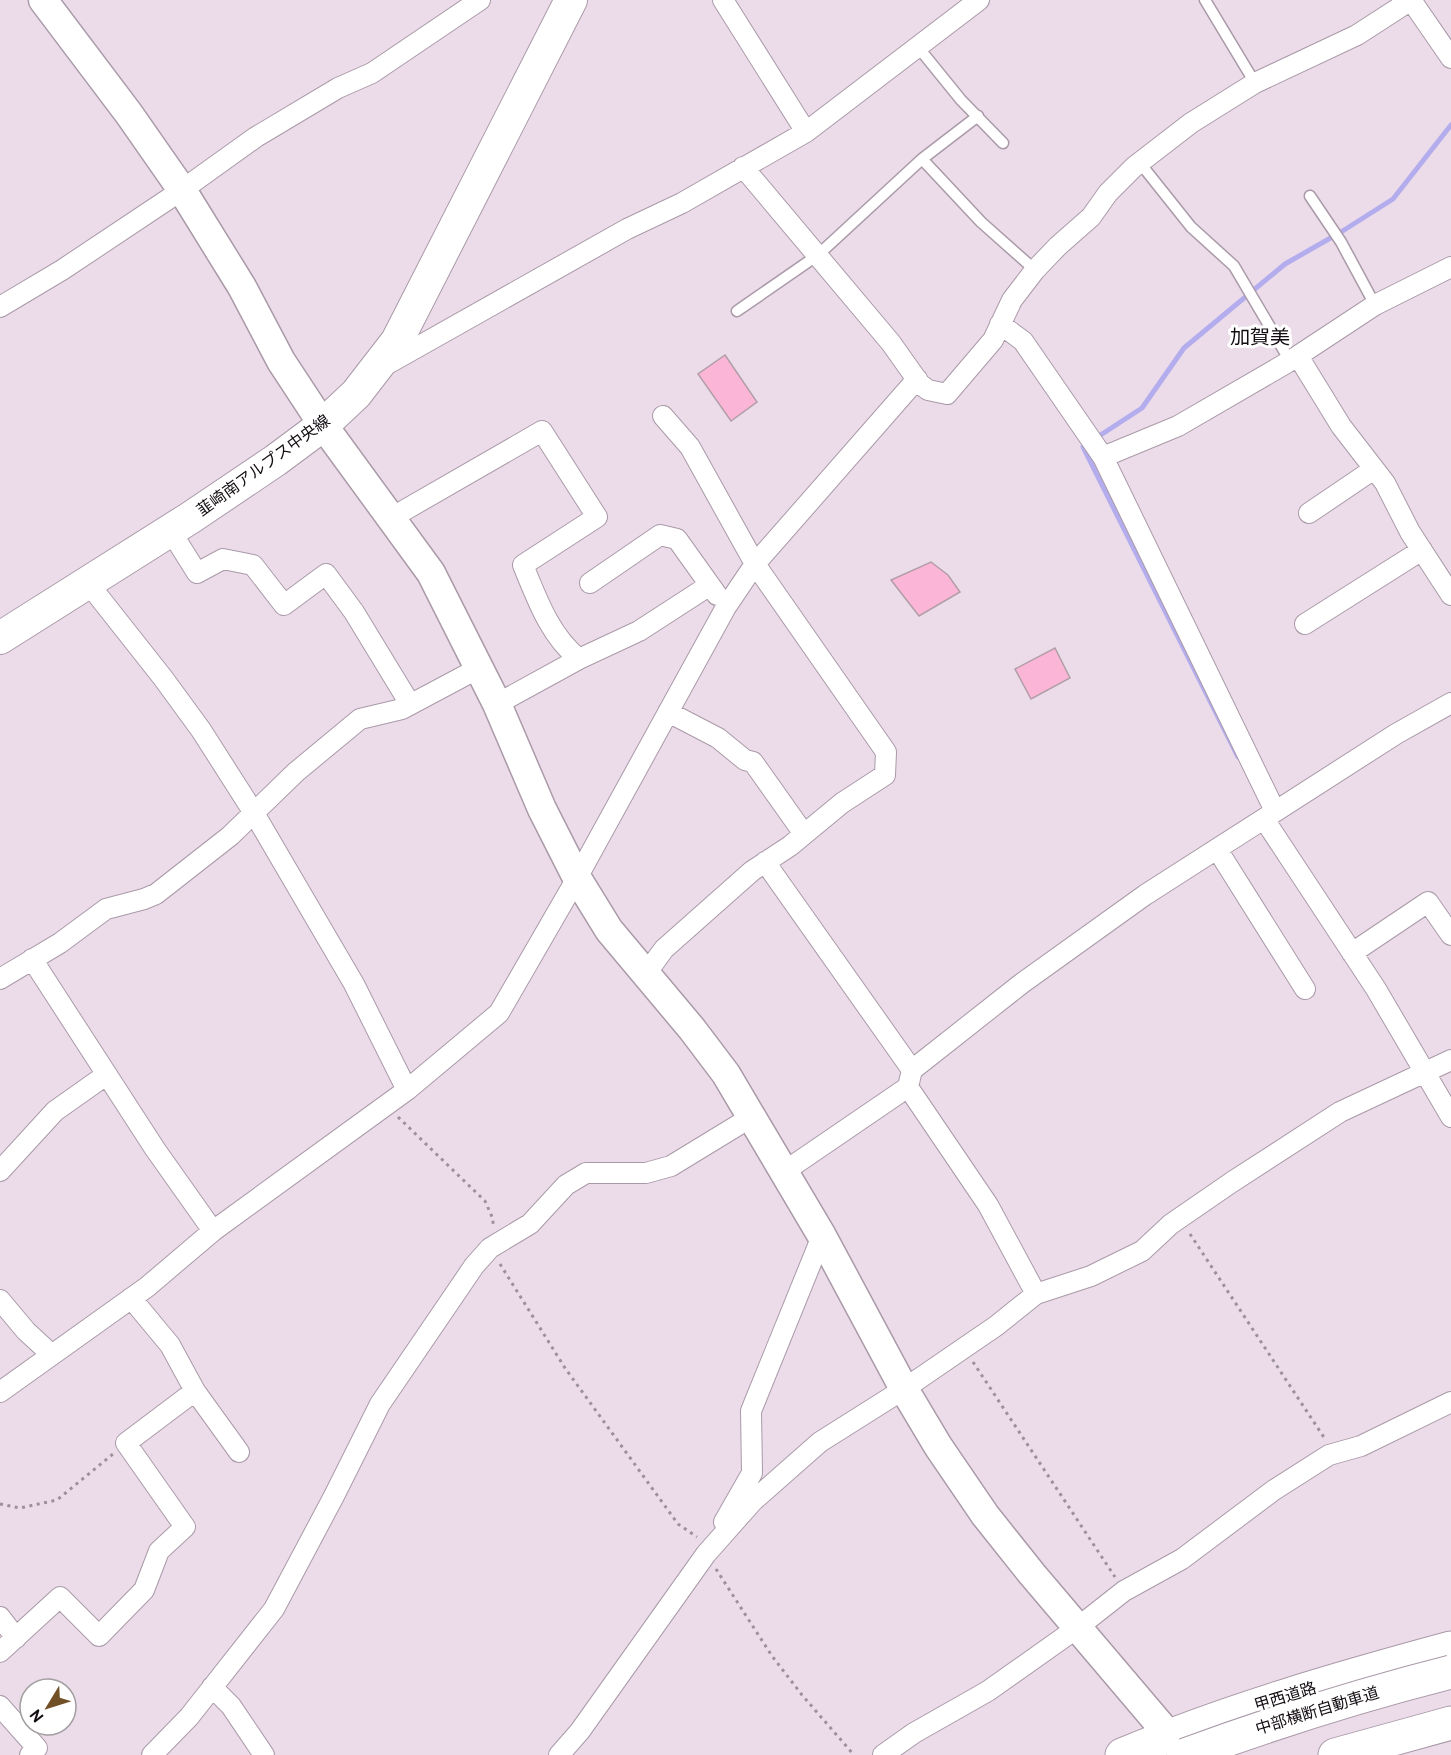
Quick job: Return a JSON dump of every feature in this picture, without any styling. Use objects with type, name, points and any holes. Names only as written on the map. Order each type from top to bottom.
[{"type":"highway","name":"甲西道路","points":[[1122,1755],[1180,1748],[1256,1704],[1451,1647]]},
{"type":"highway","name":"中部横断自動車道","points":[[1180,1748],[1451,1672]]},
{"type":"highway","points":[[1335,1755],[1451,1723]]},
{"type":"main road","name":"韮崎南アルプス中央線","points":[[0,638],[267,466],[323,425],[356,394],[397,341],[571,0]]},
{"type":"street","points":[[43,0],[129,114],[182,190],[242,287],[281,361],[323,425],[432,573],[497,704],[542,809],[577,878],[609,930],[692,1029],[726,1074],[753,1116],[938,1446],[985,1515],[1077,1628],[1180,1748]]},
{"type":"street","points":[[0,307],[62,270],[182,190],[256,137],[338,88],[372,73],[480,0]]},
{"type":"street","points":[[723,0],[806,132]]},
{"type":"street","points":[[381,364],[391,362],[627,229],[682,203],[806,132],[979,0]]},
{"type":"street","points":[[743,167],[891,343],[920,384],[928,390],[947,394],[993,340],[1012,300],[1035,270],[1091,217],[1108,193],[1140,163],[1191,123],[1255,83],[1357,34],[1411,0],[1451,58]]},
{"type":"street","points":[[1095,447],[1178,426],[1294,359],[1375,305],[1451,267]]},
{"type":"street","points":[[1000,324],[1023,342],[1095,447],[1270,815],[1451,1117]]},
{"type":"street","points":[[1294,359],[1385,483],[1422,550],[1451,595]]},
{"type":"street","points":[[0,1392],[131,1298],[213,1231],[386,1106],[499,1012],[577,878],[726,607],[755,564],[917,379]]},
{"type":"street","points":[[645,975],[664,950],[752,871],[804,834],[842,803],[885,775],[886,752],[755,564],[690,447],[663,416]]},
{"type":"street","points":[[391,518],[542,431],[597,517],[523,566],[541,611],[568,650],[579,659]]},
{"type":"street","points":[[1309,513],[1374,469]]},
{"type":"street","points":[[170,530],[197,573],[223,559],[253,565],[284,605],[326,574],[354,612],[410,704]]},
{"type":"street","points":[[590,583],[660,535],[677,539],[726,607]]},
{"type":"street","points":[[1305,624],[1422,550]]},
{"type":"street","points":[[88,582],[201,730],[254,813],[354,984],[407,1090]]},
{"type":"street","points":[[497,704],[579,659],[639,631],[710,585]]},
{"type":"street","points":[[0,979],[60,943],[106,909],[156,894],[230,836],[296,772],[360,719],[402,708],[479,668]]},
{"type":"street","points":[[785,1171],[910,1079],[1021,984],[1145,895],[1396,734],[1451,703]]},
{"type":"street","points":[[668,712],[718,738],[745,760],[753,762],[804,834]]},
{"type":"street","points":[[1217,849],[1305,989]]},
{"type":"street","points":[[765,862],[910,1079],[988,1205],[1036,1294]]},
{"type":"street","points":[[1353,953],[1428,902],[1451,935]]},
{"type":"street","points":[[32,959],[106,1075],[213,1231]]},
{"type":"street","points":[[706,1554],[753,1501],[820,1442],[904,1389],[996,1326],[1036,1294],[1091,1276],[1142,1251],[1180,1219],[1232,1182],[1340,1113],[1451,1060]]},
{"type":"street","points":[[0,1171],[55,1111],[106,1075]]},
{"type":"street","points":[[152,1755],[189,1717],[274,1609],[380,1404],[474,1266],[490,1248],[530,1224],[566,1185],[586,1173],[646,1173],[671,1166],[753,1116]]},
{"type":"street","points":[[559,1755],[580,1731],[706,1554],[752,1473],[751,1411],[822,1236]]},
{"type":"street","points":[[131,1298],[170,1345],[195,1391],[239,1452]]},
{"type":"street","points":[[0,1300],[26,1331],[52,1355]]},
{"type":"street","points":[[0,1652],[60,1597],[99,1636],[144,1590],[159,1551],[185,1527],[126,1443],[195,1391]]},
{"type":"street","points":[[883,1755],[914,1733],[988,1690],[1077,1628],[1124,1591],[1182,1559],[1274,1490],[1334,1453],[1360,1446],[1451,1402]]},
{"type":"street","points":[[0,1617],[16,1638]]},
{"type":"street","points":[[212,1687],[231,1706],[264,1755]]},
{"type":"street","points":[[0,1706],[37,1748],[30,1755]]},
{"type":"lane","points":[[1205,0],[1255,83]]},
{"type":"lane","points":[[918,47],[961,100],[1004,143]]},
{"type":"lane","points":[[737,311],[818,255],[922,159],[978,116]]},
{"type":"lane","points":[[922,159],[981,222],[1035,270]]},
{"type":"lane","points":[[1140,163],[1191,227],[1234,266],[1294,359]]},
{"type":"lane","points":[[1310,196],[1341,242],[1375,305]]},
{"type":"path","points":[[386,1106],[485,1201],[493,1218],[490,1248],[565,1368],[678,1524],[697,1537],[772,1656],[854,1755]]},
{"type":"path","points":[[1180,1219],[1334,1453]]},
{"type":"path","points":[[963,1348],[1124,1591]]},
{"type":"path","points":[[0,1504],[20,1508],[57,1500],[126,1443]]},
{"type":"building","points":[[725,355],[757,402],[731,421],[698,374]]},
{"type":"building","points":[[931,562],[948,575],[960,592],[919,616],[891,580]]},
{"type":"building","points":[[1055,648],[1070,678],[1031,699],[1015,669]]},
{"type":"waterway","points":[[1096,438],[1142,408],[1184,348],[1285,264],[1393,199],[1451,125]]},
{"type":"waterway","points":[[1088,443],[1083,447],[1238,757]]},
{"type":"district","name":"加賀美","points":[[1260,337]]}]
